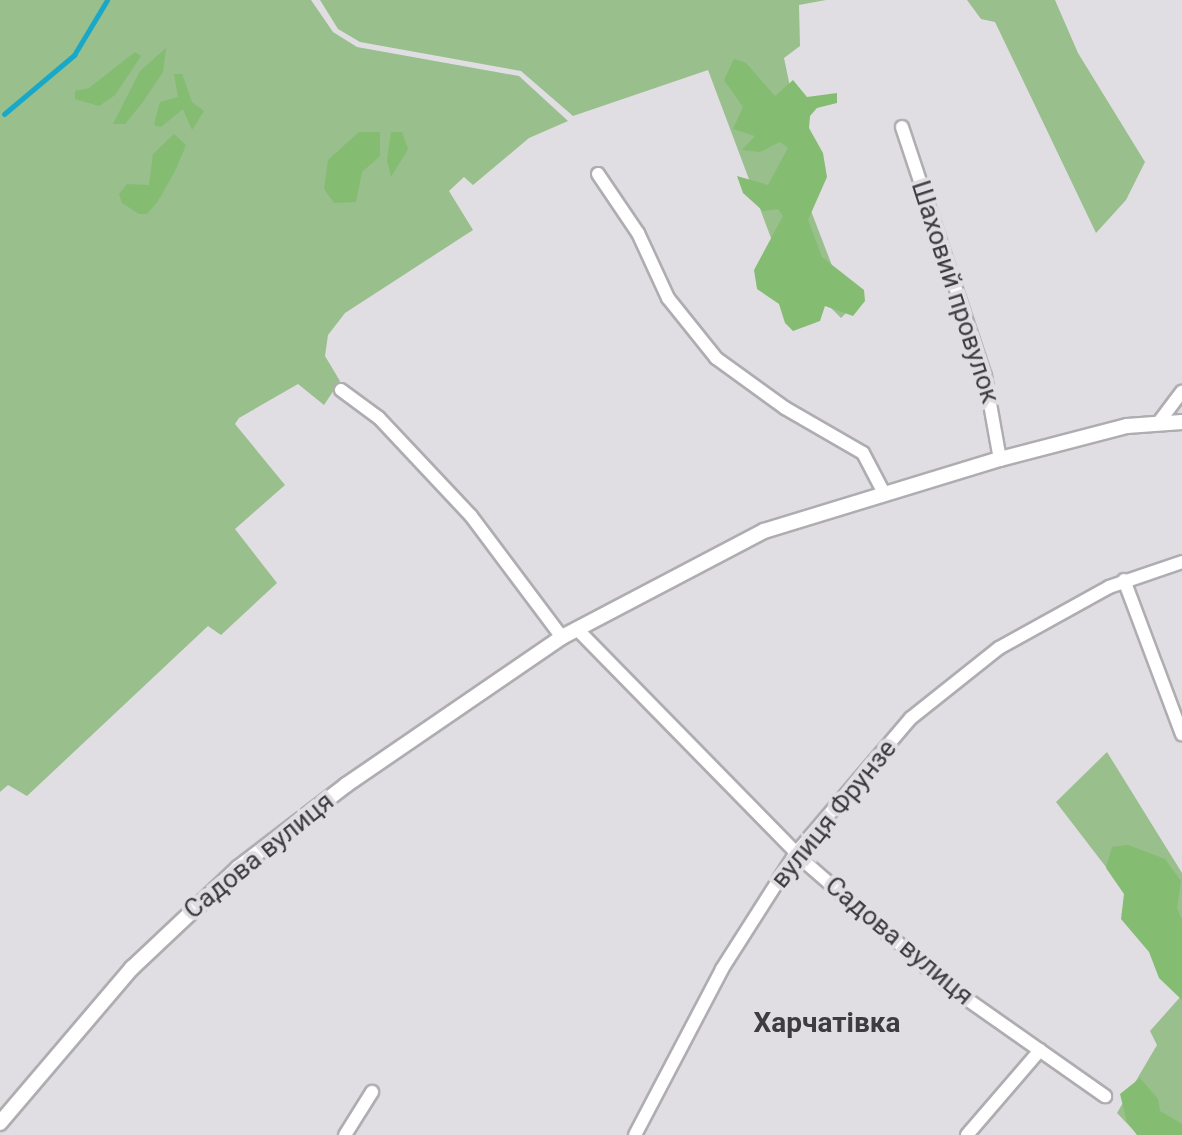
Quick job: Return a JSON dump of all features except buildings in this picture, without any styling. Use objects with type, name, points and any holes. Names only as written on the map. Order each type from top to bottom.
[{"type":"street","name":"Шаховий провулок","points":[[902,127],[985,376],[1000,459]]},
{"type":"street","points":[[598,174],[638,233],[668,298],[716,358],[785,408],[863,453],[885,495]]},
{"type":"street","points":[[341,390],[379,418],[471,516],[562,637]]},
{"type":"street","points":[[1159,422],[1182,392]]},
{"type":"street","name":"Садова вулиця","points":[[0,1123],[132,968],[238,868],[346,785],[562,637],[764,531],[1000,459],[1159,422],[1182,422]]},
{"type":"street","name":"вулиця Фрунзе","points":[[635,1135],[722,969],[796,853],[911,718],[955,678],[999,648],[1124,580],[1182,562]]},
{"type":"street","points":[[1124,580],[1182,734]]},
{"type":"street","name":"Садова вулиця","points":[[577,629],[796,853],[944,983],[1105,1096]]},
{"type":"street","points":[[967,1135],[1040,1050]]},
{"type":"street","points":[[345,1135],[372,1092]]},
{"type":"green space","points":[[0,0],[311,0],[333,32],[357,47],[519,76],[568,121],[529,138],[473,185],[464,177],[449,191],[473,230],[345,313],[328,335],[325,356],[340,381],[324,405],[298,384],[239,418],[235,424],[285,485],[235,529],[277,583],[221,635],[208,626],[27,796],[8,785],[0,792]]},
{"type":"green space","points":[[320,0],[826,0],[799,5],[800,46],[784,58],[813,197],[808,203],[849,310],[841,318],[777,254],[708,70],[573,116],[521,71],[360,42],[338,29]]},
{"type":"green space","points":[[967,0],[1055,0],[1078,53],[1145,162],[1126,200],[1096,233],[995,22],[981,19]]},
{"type":"green space","points":[[166,48],[163,72],[142,103],[125,124],[113,124],[140,71]]},
{"type":"green space","points":[[135,52],[141,56],[115,95],[99,106],[75,99],[75,91],[89,88]]},
{"type":"green space","points":[[734,59],[746,63],[775,96],[793,80],[807,97],[837,93],[837,103],[817,108],[810,116],[809,128],[823,153],[827,177],[808,220],[822,257],[864,290],[865,301],[853,316],[825,306],[820,321],[793,331],[785,323],[779,304],[757,289],[754,270],[783,216],[778,209],[763,211],[743,193],[737,176],[768,185],[788,148],[780,142],[760,152],[742,150],[755,136],[733,129],[743,107],[724,80]]},
{"type":"green space","points":[[174,74],[182,74],[192,102],[204,111],[192,130],[183,109],[161,127],[154,125],[160,102],[178,97]]},
{"type":"green space","points":[[359,132],[380,132],[380,156],[362,172],[356,202],[334,203],[324,189],[328,160]]},
{"type":"green space","points":[[391,132],[402,132],[408,149],[391,177],[387,161]]},
{"type":"green space","points":[[174,134],[186,145],[176,169],[158,201],[147,214],[139,214],[122,203],[119,194],[127,184],[149,185],[153,154]]},
{"type":"green space","points":[[1107,752],[1182,873],[1182,966],[1056,802]]},
{"type":"green space","points":[[1128,845],[1165,859],[1181,881],[1177,908],[1182,920],[1182,1000],[1159,978],[1149,952],[1121,919],[1124,894],[1106,868],[1112,847]]},
{"type":"green space","points":[[1182,995],[1182,1135],[1138,1135],[1117,1113],[1157,1045],[1150,1031]]},
{"type":"green space","points":[[1140,1078],[1158,1099],[1160,1111],[1182,1124],[1182,1135],[1137,1135],[1127,1122],[1120,1094]]},
{"type":"waterway","points":[[4,114],[74,55],[107,0]]},
{"type":"district","name":"Харчатівка","points":[[827,1023]]}]
